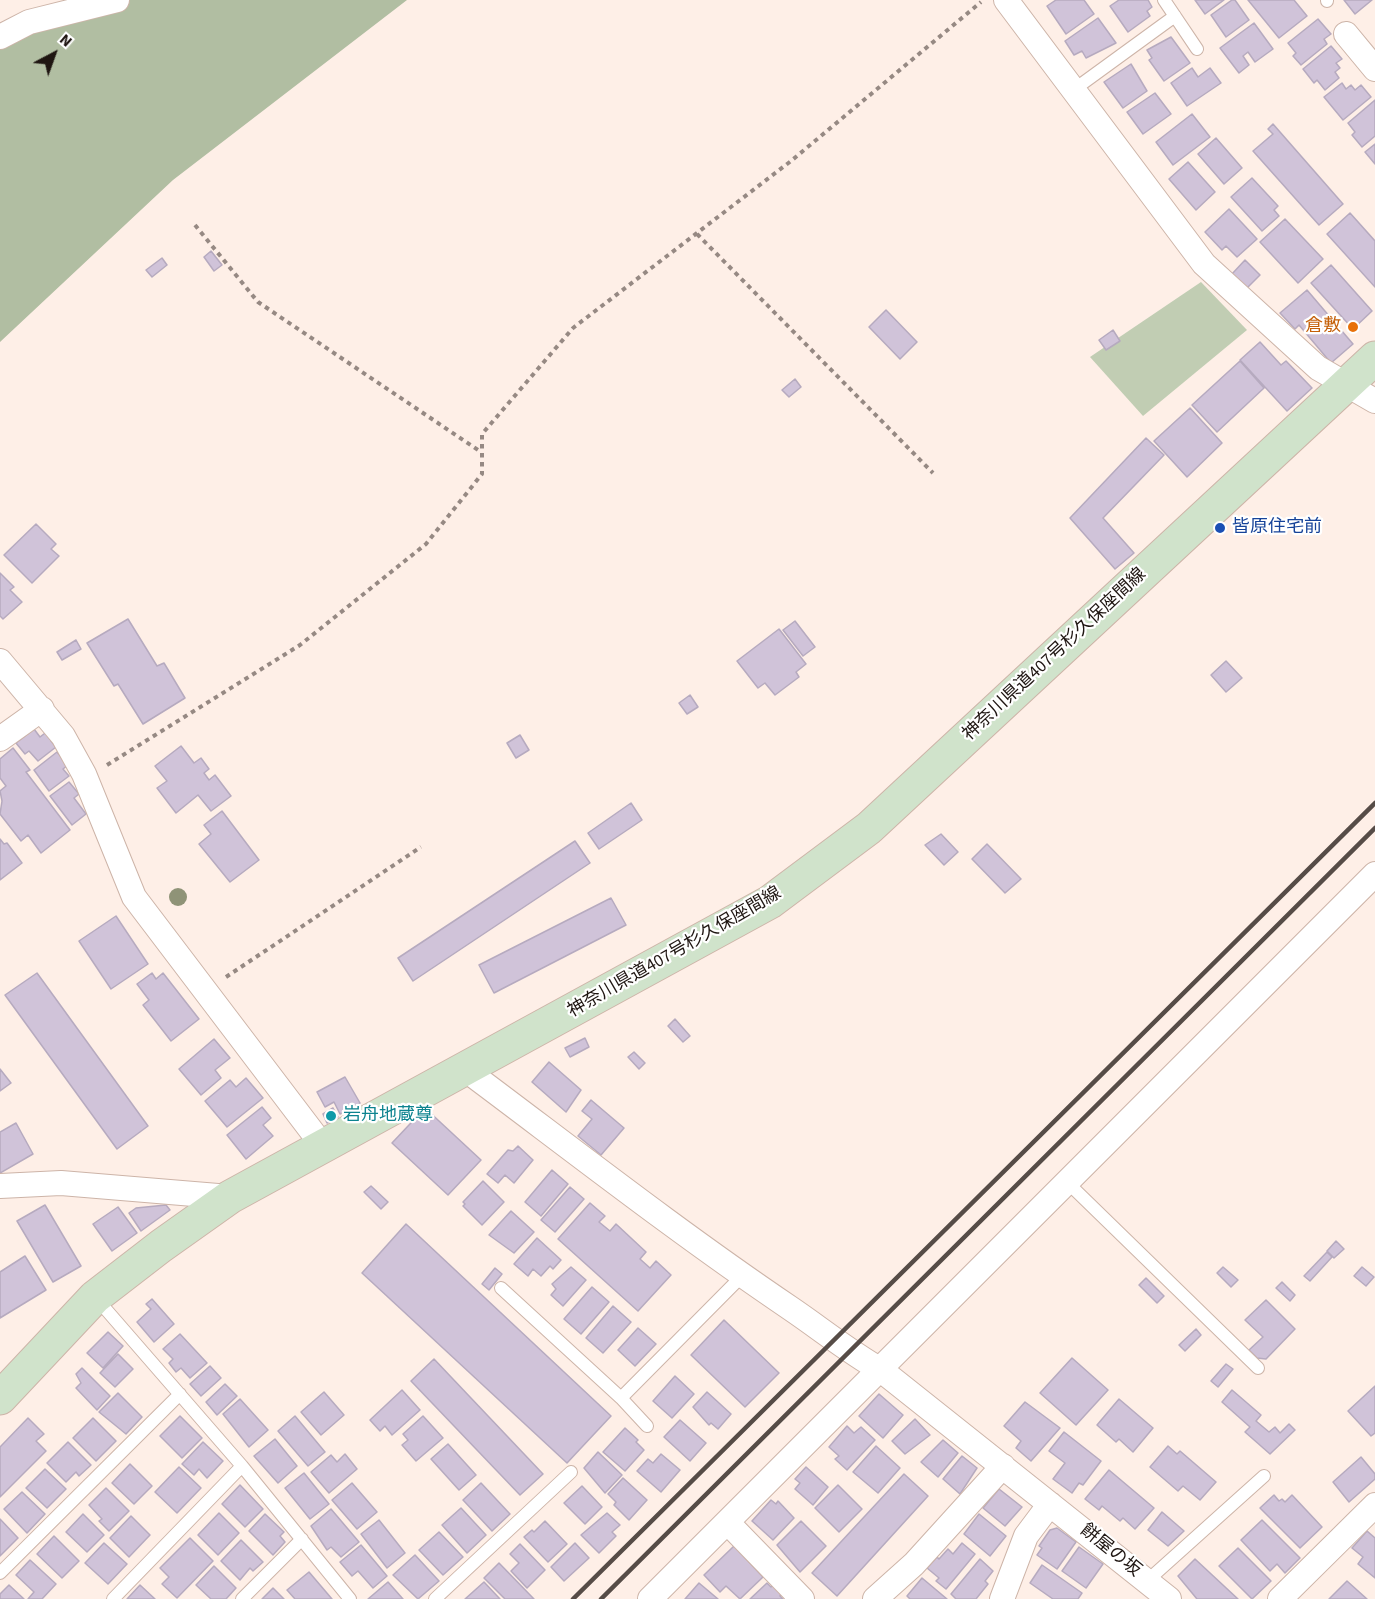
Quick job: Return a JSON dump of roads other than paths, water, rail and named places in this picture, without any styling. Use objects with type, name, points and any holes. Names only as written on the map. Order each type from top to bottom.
[{"type":"main road","name":"神奈川県道407号杉久保座間線","points":[[0,1398],[95,1297],[230,1197],[323,1146],[341,1139],[770,902],[869,828],[1375,358]]},
{"type":"street","points":[[0,37],[29,22],[117,0]]},
{"type":"street","points":[[1006,0],[1072,91],[1204,264],[1318,368],[1375,401]]},
{"type":"street","points":[[1346,34],[1375,69]]},
{"type":"street","points":[[0,661],[63,736],[84,774],[134,897],[323,1146]]},
{"type":"street","points":[[0,739],[42,709]]},
{"type":"street","points":[[650,1599],[1375,874]]},
{"type":"street","name":"餅屋の坂","points":[[466,1070],[742,1276],[822,1330],[848,1351],[881,1370],[1169,1599]]},
{"type":"street","points":[[0,1186],[61,1183],[230,1197]]},
{"type":"street","points":[[875,1599],[914,1564],[1003,1466]]},
{"type":"street","points":[[1002,1599],[1026,1536],[1050,1504]]},
{"type":"street","points":[[1280,1599],[1375,1505]]},
{"type":"street","points":[[728,1523],[802,1599]]},
{"type":"lane","points":[[1164,0],[1197,48]]},
{"type":"lane","points":[[1072,91],[1175,16]]},
{"type":"lane","points":[[1068,1183],[1258,1368]]},
{"type":"lane","points":[[621,1398],[742,1276]]},
{"type":"lane","points":[[501,1288],[621,1398],[647,1426]]},
{"type":"lane","points":[[95,1297],[242,1466],[350,1599]]},
{"type":"lane","points":[[0,1573],[180,1394]]},
{"type":"lane","points":[[113,1599],[242,1466]]},
{"type":"lane","points":[[435,1599],[571,1472]]},
{"type":"lane","points":[[1147,1581],[1264,1476]]},
{"type":"lane","points":[[242,1599],[302,1539]]},
{"type":"railway","points":[[573,1599],[1375,803]]},
{"type":"railway","points":[[601,1599],[1375,828]]},
{"type":"place","name":"倉敷","points":[[1353,327]]},
{"type":"place","name":"皆原住宅前","points":[[1220,528]]},
{"type":"place","name":"岩舟地蔵尊","points":[[331,1116]]}]
